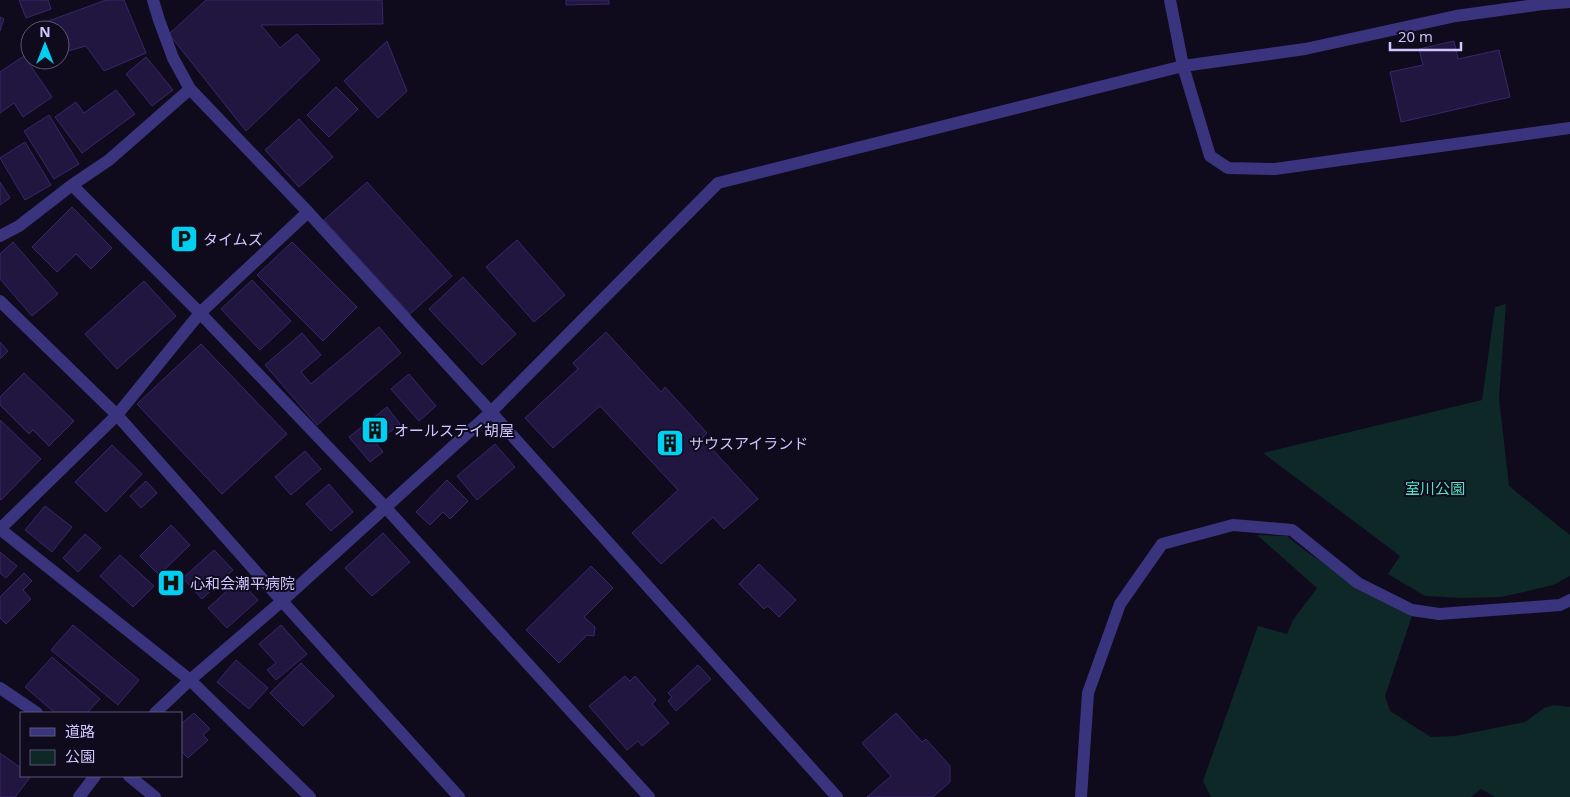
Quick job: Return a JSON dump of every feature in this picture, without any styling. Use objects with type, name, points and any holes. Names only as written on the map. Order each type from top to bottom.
[{"type":"street","points":[[153,0],[173,58],[190,89],[308,212],[492,412],[837,797]]},
{"type":"street","points":[[1170,0],[1183,66],[1210,156],[1228,168],[1275,169],[1570,128]]},
{"type":"street","points":[[156,712],[190,680],[282,602],[492,412],[718,183],[1183,66],[1305,49],[1456,16],[1570,2]]},
{"type":"street","points":[[0,236],[19,226],[72,185],[109,160],[190,89]]},
{"type":"street","points":[[72,185],[200,313],[386,508],[649,797]]},
{"type":"street","points":[[308,212],[200,313],[117,415],[0,529],[190,680],[310,797]]},
{"type":"street","points":[[0,301],[117,415],[457,796]]},
{"type":"street","points":[[1080,797],[1088,693],[1120,604],[1162,544],[1233,525],[1292,530],[1358,583],[1412,610],[1439,614],[1560,606],[1570,600]]},
{"type":"street","points":[[0,688],[36,712]]},
{"type":"street","points":[[79,797],[94,777]]},
{"type":"street","points":[[130,777],[155,797]]},
{"type":"green space","name":"室川公園","points":[[1506,304],[1499,398],[1509,486],[1570,535],[1570,576],[1553,585],[1501,597],[1462,598],[1425,596],[1388,574],[1400,556],[1263,453],[1482,400],[1495,307]]},
{"type":"green space","points":[[1257,535],[1287,536],[1369,594],[1412,616],[1385,696],[1390,711],[1431,737],[1455,736],[1525,722],[1544,708],[1554,705],[1570,707],[1570,797],[1495,797],[1481,789],[1471,797],[1211,797],[1203,781],[1258,626],[1287,634],[1293,620],[1317,588]]},
{"type":"building","points":[[19,0],[48,0],[51,9],[26,18]]},
{"type":"building","points":[[106,0],[124,0],[146,53],[104,71],[86,46],[70,50],[70,20],[51,20]]},
{"type":"building","points":[[206,0],[382,0],[383,24],[261,25],[280,48],[297,34],[320,60],[246,131],[169,34]]},
{"type":"building","points":[[566,0],[609,0],[609,4],[566,5]]},
{"type":"building","points":[[0,17],[4,19],[0,31]]},
{"type":"building","points":[[387,41],[407,91],[378,118],[344,81]]},
{"type":"building","points":[[1454,41],[1458,59],[1499,50],[1510,97],[1401,122],[1390,72],[1423,65],[1419,49]]},
{"type":"building","points":[[146,57],[173,90],[152,106],[126,74]]},
{"type":"building","points":[[20,59],[20,70],[34,70],[52,97],[23,117],[14,103],[0,113],[0,72]]},
{"type":"building","points":[[336,87],[358,109],[329,137],[307,115]]},
{"type":"building","points":[[116,90],[135,114],[82,153],[55,117],[76,102],[84,113]]},
{"type":"building","points":[[49,115],[79,164],[54,179],[24,131]]},
{"type":"building","points":[[299,119],[333,157],[299,187],[265,150]]},
{"type":"building","points":[[25,142],[51,185],[25,200],[0,158]]},
{"type":"building","points":[[0,182],[10,198],[0,205]]},
{"type":"building","points":[[367,182],[452,276],[410,314],[324,220]]},
{"type":"building","points":[[72,207],[112,248],[91,269],[76,254],[57,272],[32,247]]},
{"type":"building","points":[[517,240],[565,295],[534,322],[486,267]]},
{"type":"building","points":[[13,242],[58,294],[32,316],[0,279],[0,254]]},
{"type":"building","points":[[292,242],[357,307],[323,341],[257,275]]},
{"type":"building","points":[[463,277],[516,334],[482,365],[429,309]]},
{"type":"building","points":[[252,280],[291,321],[260,350],[221,309]]},
{"type":"building","points":[[144,281],[176,316],[117,369],[85,334]]},
{"type":"building","points":[[379,327],[401,353],[317,425],[265,365],[302,333],[321,355],[301,372],[311,384]]},
{"type":"building","name":"サウスアイランド","points":[[606,332],[661,392],[665,387],[707,433],[702,438],[758,499],[724,529],[713,517],[661,564],[632,533],[678,490],[600,406],[553,448],[525,418],[578,369],[573,363]]},
{"type":"building","points":[[0,342],[8,351],[0,359]]},
{"type":"building","points":[[201,344],[287,434],[222,494],[137,404]]},
{"type":"building","points":[[24,373],[74,421],[49,446],[33,430],[29,434],[0,405],[0,397]]},
{"type":"building","points":[[409,374],[436,406],[419,421],[391,389]]},
{"type":"building","name":"オールステイ胡屋","points":[[387,407],[400,424],[376,443],[383,452],[370,462],[349,437]]},
{"type":"building","points":[[0,420],[41,459],[1,500],[0,499]]},
{"type":"building","points":[[495,444],[515,467],[477,500],[457,476]]},
{"type":"building","points":[[112,445],[142,474],[106,512],[75,482]]},
{"type":"building","points":[[305,451],[321,469],[291,495],[275,477]]},
{"type":"building","points":[[447,480],[468,501],[450,519],[443,512],[430,525],[416,512]]},
{"type":"building","points":[[146,481],[157,493],[141,508],[130,496]]},
{"type":"building","points":[[329,484],[353,512],[331,531],[306,504]]},
{"type":"building","points":[[45,506],[72,527],[52,552],[25,530]]},
{"type":"building","points":[[171,525],[190,545],[159,575],[140,556]]},
{"type":"building","points":[[383,533],[410,562],[372,596],[345,568]]},
{"type":"building","points":[[85,534],[101,548],[78,572],[63,558]]},
{"type":"building","points":[[214,550],[233,570],[202,599],[183,578]]},
{"type":"building","points":[[0,552],[17,566],[6,578],[0,573]]},
{"type":"building","points":[[120,555],[154,586],[133,607],[100,576]]},
{"type":"building","points":[[759,564],[796,600],[779,617],[768,606],[764,609],[739,584]]},
{"type":"building","points":[[591,566],[613,588],[584,617],[595,627],[594,636],[587,635],[559,663],[526,630]]},
{"type":"building","points":[[24,573],[32,581],[23,590],[31,599],[6,624],[0,618],[0,597]]},
{"type":"building","points":[[239,580],[258,600],[227,628],[208,608]]},
{"type":"building","points":[[73,625],[139,680],[118,705],[51,650]]},
{"type":"building","points":[[281,625],[307,654],[276,680],[267,670],[276,663],[259,644]]},
{"type":"building","points":[[52,657],[100,699],[88,712],[54,712],[25,687]]},
{"type":"building","points":[[236,660],[268,688],[249,709],[217,682]]},
{"type":"building","points":[[301,663],[334,696],[303,726],[270,693]]},
{"type":"building","points":[[698,665],[711,679],[676,711],[668,701],[672,697],[668,693]]},
{"type":"building","points":[[625,676],[630,681],[635,676],[656,700],[652,704],[669,723],[642,746],[638,741],[627,750],[589,706]]},
{"type":"building","points":[[194,713],[210,729],[203,735],[208,740],[188,758],[182,752],[182,723]]},
{"type":"building","points":[[896,713],[922,742],[926,739],[950,766],[950,782],[933,797],[867,797],[891,776],[862,743]]},
{"type":"building","points":[[0,753],[20,767],[20,777],[30,777],[15,797],[0,797]]},
{"type":"place","name":"タイムズ","points":[[184,239]]},
{"type":"place","name":"オールステイ胡屋","points":[[375,430]]},
{"type":"place","name":"サウスアイランド","points":[[670,443]]},
{"type":"place","name":"心和会潮平病院","points":[[171,583]]}]
